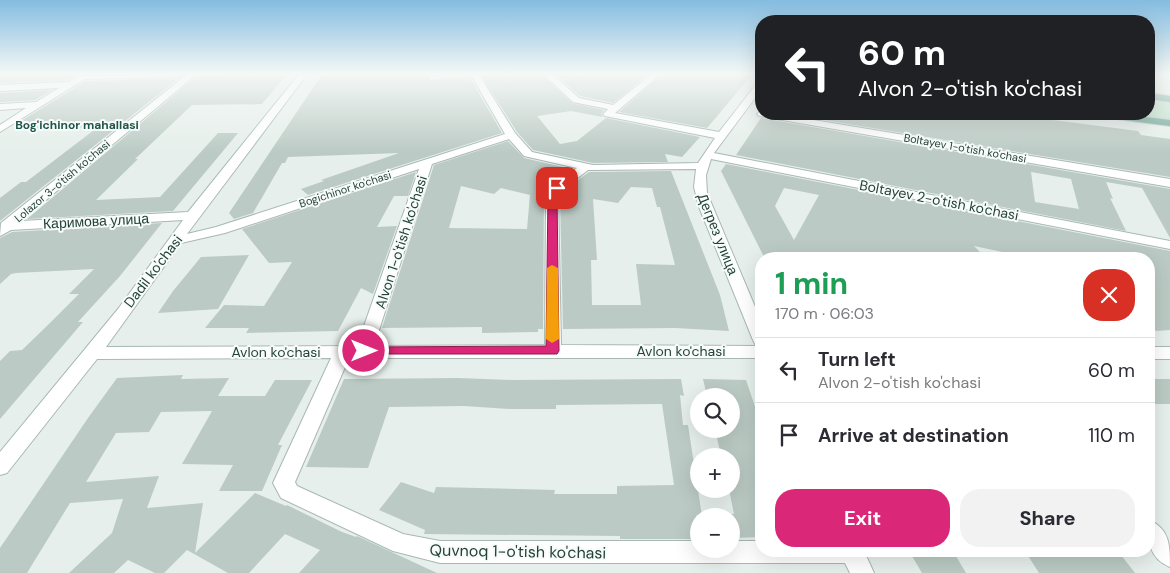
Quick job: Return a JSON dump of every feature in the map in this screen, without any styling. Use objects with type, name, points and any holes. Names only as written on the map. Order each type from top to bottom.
[{"type":"main road","points":[[1147,120],[1170,123]]},
{"type":"street","points":[[0,129],[46,100]]},
{"type":"street","name":"Lolazor 3-o'tish ko'chasi","points":[[2,228],[160,100]]},
{"type":"street","name":"Dadil ko'chasi","points":[[0,467],[91,354],[177,240],[192,216],[283,100]]},
{"type":"street","points":[[490,100],[511,135],[528,154],[585,167],[704,160],[749,100]]},
{"type":"street","points":[[576,100],[614,108]]},
{"type":"street","points":[[624,100],[608,114],[723,136]]},
{"type":"street","points":[[0,106],[38,105]]},
{"type":"street","name":"Boltayev 1-o'tish ko'chasi","points":[[742,110],[755,113]]},
{"type":"street","name":"Boltayev 1-o'tish ko'chasi","points":[[798,120],[1169,182]]},
{"type":"street","name":"Bogichinor ko'chasi","points":[[177,240],[220,230],[511,135]]},
{"type":"street","name":"Boltayev 2-o'tish ko'chasi","points":[[704,160],[1170,245]]},
{"type":"street","name":"Дегрез улица","points":[[704,160],[698,184],[755,326]]},
{"type":"street","name":"Alvon 1-o'tish ko'chasi","points":[[354,351],[427,162]]},
{"type":"street","points":[[552,351],[552,196],[557,188],[585,167]]},
{"type":"street","name":"Каримова улица","points":[[2,228],[192,216]]},
{"type":"street","name":"Avlon ko'chasi","points":[[91,354],[354,351],[755,352]]},
{"type":"street","name":"Quvnoq 1-o'tish ko'chasi","points":[[354,351],[284,483],[289,492],[401,544],[440,552],[856,559]]},
{"type":"street","points":[[1155,353],[1170,353]]},
{"type":"street","points":[[1155,537],[1170,556]]},
{"type":"green space","points":[[1155,100],[1170,102],[1170,121],[1155,119]]},
{"type":"building","points":[[0,100],[35,100],[35,100],[0,102]]},
{"type":"building","points":[[56,100],[152,100],[0,221],[0,198],[21,182],[26,182],[98,127],[17,129],[29,121],[21,121]]},
{"type":"building","points":[[169,100],[266,100],[262,104],[192,105],[135,159],[138,159],[96,200],[160,197],[218,133],[238,133],[173,211],[27,219]]},
{"type":"building","points":[[305,100],[483,100],[502,133],[308,195],[301,189],[324,181],[321,180],[399,153],[288,157],[285,163],[282,163],[253,213],[234,219],[229,213]]},
{"type":"building","points":[[497,100],[569,100],[572,103],[604,110],[601,114],[603,117],[571,111],[537,116],[560,144],[577,141],[606,118],[700,137],[682,157],[665,154],[668,162],[593,163],[533,150],[517,132]]},
{"type":"building","points":[[598,100],[617,100],[613,103]]},
{"type":"building","points":[[633,100],[731,100],[707,128],[619,112]]},
{"type":"building","points":[[760,120],[773,120],[1170,189],[1170,238],[1142,188],[1106,182],[1113,199],[1110,198],[1126,231],[736,155]],"holes":[[[1031,172],[1071,179],[1079,209],[1035,202]]]},
{"type":"building","points":[[823,120],[1053,120],[1138,131],[1141,135],[1170,139],[1170,177]]},
{"type":"building","points":[[508,141],[524,158],[572,169],[552,183],[544,196],[543,329],[538,329],[538,332],[482,333],[482,327],[382,328],[434,165]],"holes":[[[461,186],[494,194],[501,188],[530,195],[527,229],[449,228]]]},
{"type":"building","points":[[726,164],[1170,251],[1170,330],[1155,330],[1155,252],[1003,252],[974,246],[980,252],[762,252],[721,171]],"holes":[[[784,188],[819,195],[794,240],[775,206]]]},
{"type":"building","points":[[671,171],[720,295],[729,331],[675,328],[563,329],[560,197],[563,191],[589,172]],"holes":[[[631,187],[652,188],[657,207],[660,207],[675,265],[636,264],[641,305],[592,305],[591,260],[597,260],[593,199],[618,203]]]},
{"type":"building","points":[[416,172],[408,196],[394,196],[377,227],[397,226],[373,294],[361,288],[338,331],[246,333],[249,328],[205,328],[224,305],[264,306],[292,262],[269,263],[242,229]]},
{"type":"building","points":[[162,223],[120,276],[78,322],[83,322],[0,419],[0,361],[10,351],[22,350],[50,323],[79,294],[69,294],[94,269],[16,273],[11,274],[0,284],[0,238],[12,232]]},
{"type":"building","points":[[249,255],[218,309],[158,313],[173,291],[201,257]]},
{"type":"building","points":[[183,375],[181,379],[229,378],[218,396],[265,396],[275,380],[312,380],[278,445],[282,445],[262,491],[219,491],[233,465],[182,464],[212,411],[161,412],[149,432],[116,433],[86,482],[159,476],[147,508],[203,503],[195,553],[255,493],[287,505],[342,532],[357,536],[437,573],[299,573],[320,550],[285,534],[249,573],[228,573],[187,550],[164,573],[155,573],[128,560],[114,573],[69,573],[112,533],[123,499],[70,503],[27,573],[0,573],[0,548],[117,378]]},
{"type":"building","points":[[344,379],[681,379],[684,396],[680,395],[683,425],[688,425],[692,448],[690,448],[690,498],[699,498],[701,508],[690,508],[690,539],[620,539],[620,536],[424,534],[425,530],[379,510],[401,482],[434,493],[436,487],[555,490],[554,494],[617,494],[617,486],[674,485],[662,404],[556,405],[556,409],[509,409],[464,406],[389,407],[368,468],[306,467]]},
{"type":"building","points":[[703,379],[746,380],[755,406],[755,537],[740,538],[740,508],[733,508],[731,498],[740,498],[740,448],[719,448],[717,438],[740,438],[740,388],[705,388]]},
{"type":"building","points":[[1155,379],[1170,379],[1170,404],[1155,404]]},
{"type":"building","points":[[913,557],[957,557],[966,573],[922,573]]},
{"type":"building","points":[[1029,557],[1123,557],[1135,573],[1039,573]]},
{"type":"slow traffic","points":[[552,268],[552,339]]},
{"type":"district","name":"Bog'ichinor mahallasi","points":[[77,125]]},
{"type":"route","points":[[364,351],[552,351],[552,196],[557,188]]}]
